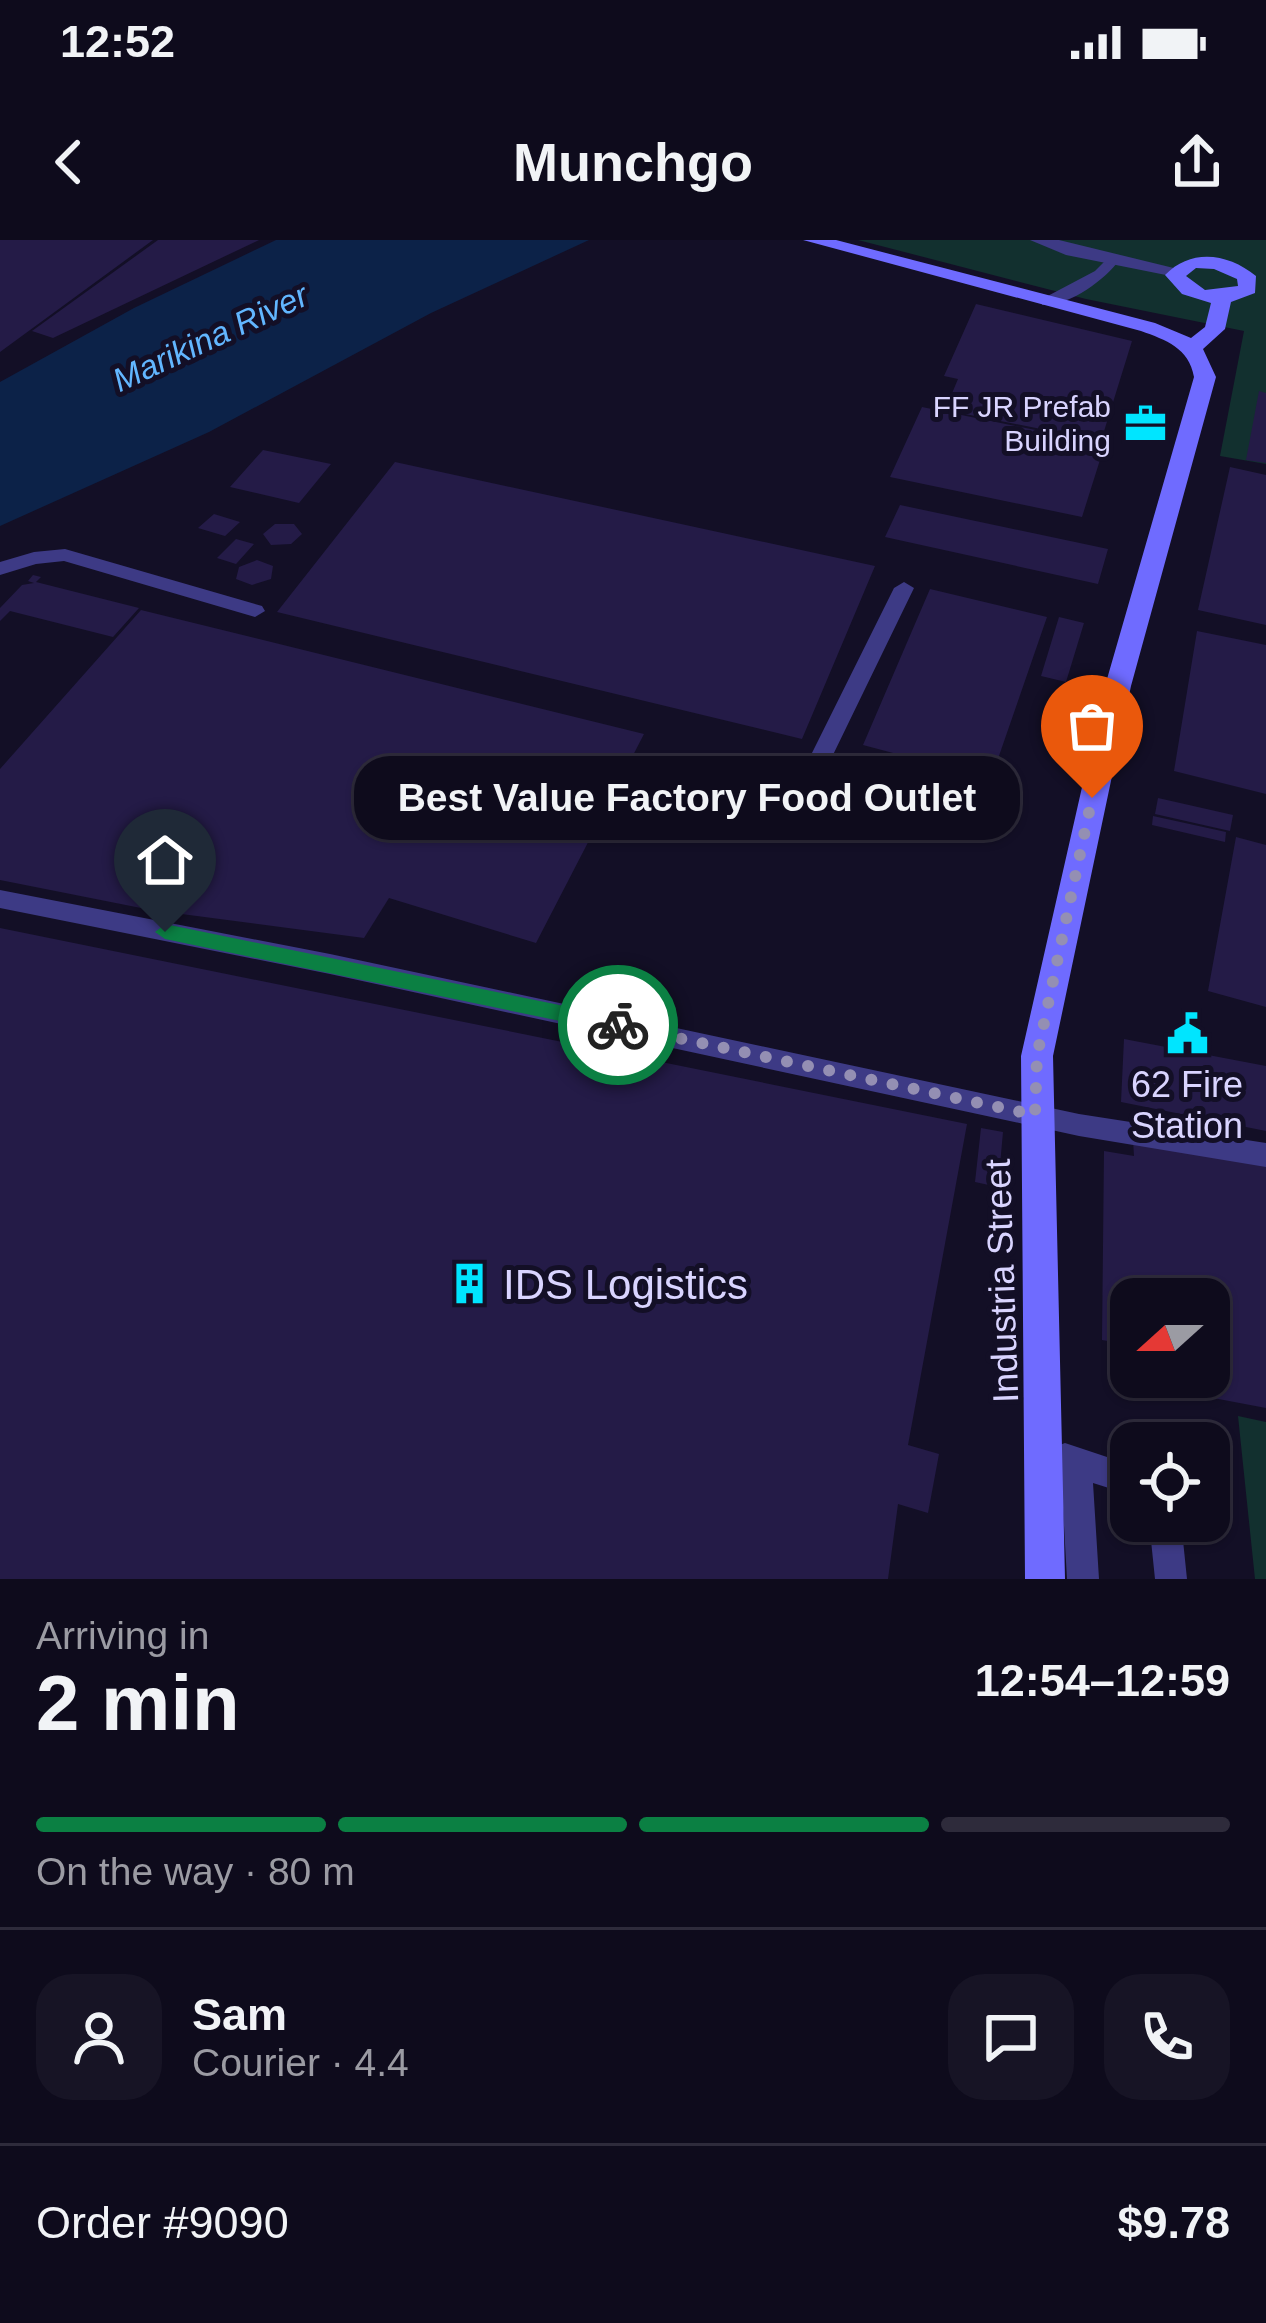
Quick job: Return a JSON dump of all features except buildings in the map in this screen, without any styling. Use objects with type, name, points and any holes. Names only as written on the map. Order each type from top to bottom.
[{"type":"street","points":[[813,240],[1148,327],[1192,347],[1215,329],[1222,298]]},
{"type":"street","points":[[1040,240],[1176,271],[1200,261],[1226,265],[1246,276],[1249,284],[1244,292]]},
{"type":"street","points":[[1176,271],[1182,287],[1222,298],[1244,292],[1266,301]]},
{"type":"street","name":"Industria Street","points":[[1045,1579],[1037,1056],[1097,776],[1205,377],[1204,362],[1192,347]]},
{"type":"lane","points":[[1048,302],[1101,274],[1112,259]]},
{"type":"lane","points":[[0,569],[65,555],[255,611]]},
{"type":"lane","points":[[819,761],[904,588]]},
{"type":"lane","points":[[0,899],[330,964],[1035,1115],[1266,1155]]},
{"type":"lane","points":[[1044,1452],[1110,1473]]},
{"type":"lane","points":[[1076,1462],[1083,1579]]},
{"type":"lane","points":[[1168,1542],[1171,1579]]},
{"type":"green space","points":[[858,240],[1266,240],[1266,464],[1220,456],[1244,331],[1086,299]]},
{"type":"green space","points":[[1238,1416],[1266,1422],[1266,1579],[1255,1579]]},
{"type":"water","name":"Marikina River","points":[[276,240],[589,240],[431,313],[209,432],[0,526],[0,382],[134,308]]},
{"type":"way so far","points":[[618,1025],[1035,1115],[1037,1056],[1092,798]]},
{"type":"place","name":"FF JR Prefab Building","points":[[1145,424]]},
{"type":"place","name":"Best Value Factory Food Outlet","points":[[1092,798]]},
{"type":"place","name":"62 Fire Station","points":[[1187,1034]]},
{"type":"place","name":"IDS Logistics","points":[[469,1284]]},
{"type":"route","points":[[165,932],[618,1025]]}]
